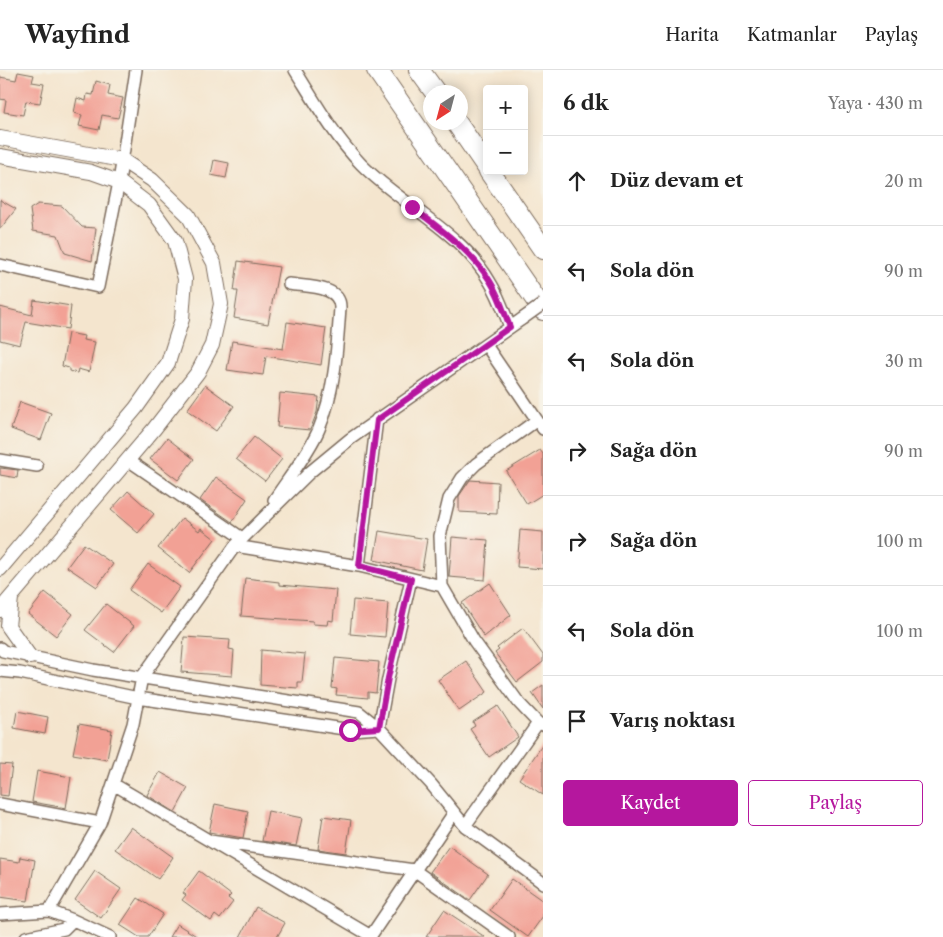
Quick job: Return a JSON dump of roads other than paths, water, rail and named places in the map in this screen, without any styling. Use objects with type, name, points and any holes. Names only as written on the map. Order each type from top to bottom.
[{"type":"highway","points":[[377,70],[543,310]]},
{"type":"highway","points":[[420,70],[430,85]]},
{"type":"highway","points":[[461,130],[483,162]]},
{"type":"highway","points":[[492,175],[543,249]]},
{"type":"street","points":[[0,265],[98,287],[119,182],[136,70]]},
{"type":"street","points":[[295,70],[341,140],[361,164],[386,187],[456,242],[476,262],[490,280],[510,327]]},
{"type":"street","points":[[0,138],[122,160],[152,180],[188,215],[214,263],[221,304],[212,345],[198,372],[128,460],[0,610]]},
{"type":"street","points":[[0,156],[91,172],[119,182],[149,205],[175,241],[185,279],[182,319],[168,363],[136,408],[0,569]]},
{"type":"street","points":[[265,515],[319,431],[328,405],[336,355],[340,302],[336,294],[328,290],[289,284]]},
{"type":"street","points":[[49,911],[100,823],[115,785],[133,724],[142,677],[238,542],[317,466],[377,420],[543,304]]},
{"type":"street","points":[[465,826],[540,724],[520,703],[474,641],[442,586],[440,536],[454,492],[462,478],[476,464],[540,424],[486,345]]},
{"type":"street","points":[[359,566],[377,420]]},
{"type":"street","points":[[0,460],[37,466]]},
{"type":"street","points":[[128,460],[238,542],[359,566],[442,586]]},
{"type":"street","points":[[379,728],[388,678],[411,579]]},
{"type":"street","points":[[11,596],[8,609],[8,626],[30,657]]},
{"type":"street","points":[[0,648],[3,651],[94,670],[285,702],[359,712],[379,728],[431,784],[453,814],[465,826],[543,882]]},
{"type":"street","points":[[0,671],[20,673],[138,698],[350,730],[379,728]]},
{"type":"street","points":[[115,785],[371,937],[453,814]]},
{"type":"street","points":[[0,804],[100,823]]},
{"type":"street","points":[[210,841],[414,870],[508,937]]},
{"type":"street","points":[[0,914],[49,911],[110,937]]},
{"type":"street","points":[[26,937],[64,929],[73,920]]}]
